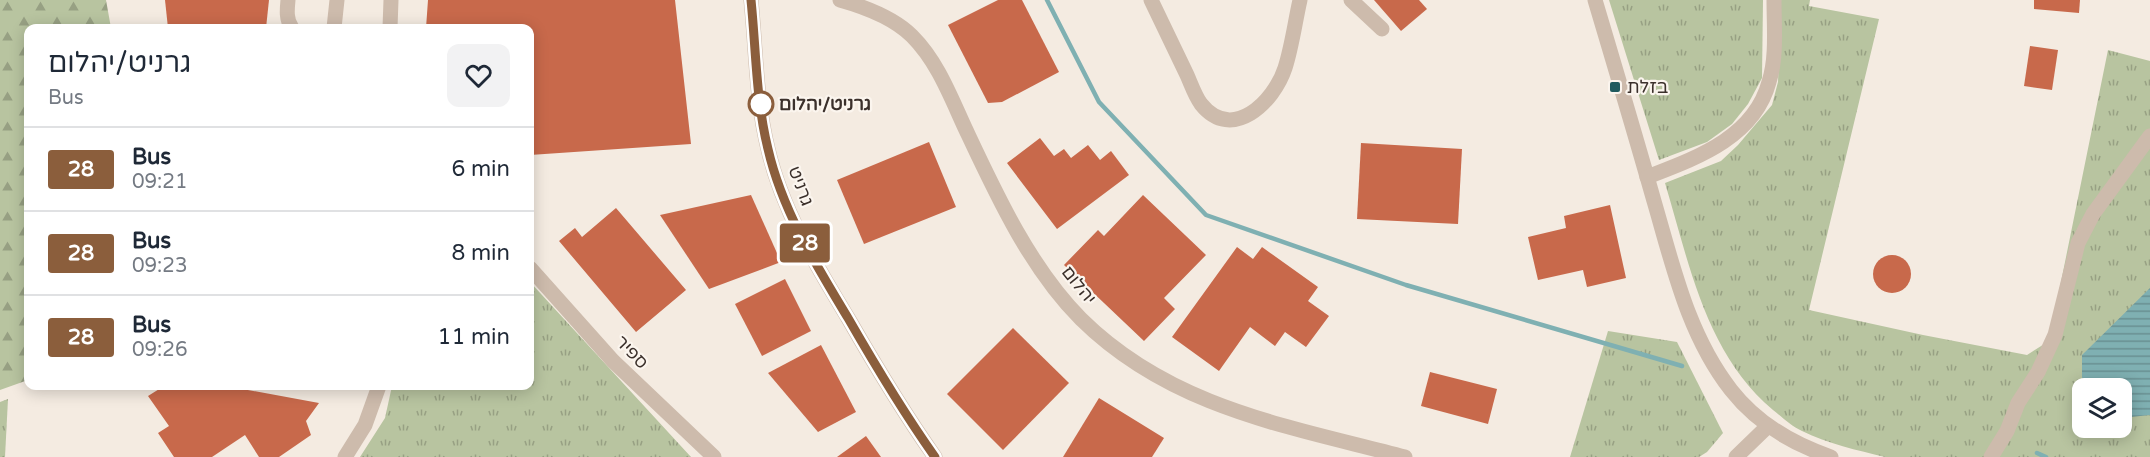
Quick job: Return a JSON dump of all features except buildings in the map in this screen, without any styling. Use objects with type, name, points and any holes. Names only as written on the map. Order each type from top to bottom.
[{"type":"street","points":[[288,0],[289,24]]},
{"type":"street","points":[[334,24],[337,0]]},
{"type":"street","points":[[390,24],[391,0]]},
{"type":"street","name":"גרניט","points":[[751,0],[763,121],[768,149],[781,190],[814,260],[899,405],[935,457]]},
{"type":"street","name":"יהלום","points":[[840,0],[862,6],[890,19],[911,35],[928,55],[997,195],[1036,262],[1056,291],[1081,319],[1112,345],[1142,369],[1198,398],[1238,413],[1405,457]]},
{"type":"street","points":[[1151,0],[1201,104],[1219,118],[1235,121],[1248,116],[1265,102],[1278,84],[1285,68],[1300,0]]},
{"type":"street","points":[[1351,0],[1382,29]]},
{"type":"street","points":[[1596,0],[1679,285],[1706,351],[1732,391],[1768,426],[1791,440],[1831,457]]},
{"type":"street","points":[[1647,177],[1698,157],[1721,144],[1743,127],[1759,108],[1769,83],[1773,60],[1774,0]]},
{"type":"street","points":[[1991,457],[2007,431],[2018,403],[2038,372],[2055,335],[2071,266],[2083,233],[2093,214],[2150,136]]},
{"type":"street","name":"ספיר","points":[[534,272],[613,361],[714,457]]},
{"type":"street","points":[[345,457],[365,425],[378,390]]},
{"type":"street","points":[[1736,457],[1768,426]]},
{"type":"green space","points":[[0,0],[106,0],[110,24],[24,24],[24,381],[0,390]]},
{"type":"green space","points":[[1609,0],[1763,0],[1762,78],[1748,104],[1732,124],[1707,142],[1659,160]]},
{"type":"green space","points":[[1781,0],[1810,0],[1809,6],[1879,19],[1809,310],[2027,355],[2049,341],[2108,50],[2150,61],[2150,457],[1885,457],[1812,436],[1790,424],[1773,410],[1750,387],[1731,362],[1716,335],[1692,275],[1665,183],[1721,161],[1772,105],[1778,82]]},
{"type":"green space","points":[[534,286],[691,457],[360,457],[385,418],[391,390],[534,390]]},
{"type":"green space","points":[[1608,331],[1677,342],[1723,433],[1707,452],[1699,457],[1570,457]]},
{"type":"green space","points":[[8,399],[5,457],[0,457],[0,402]]},
{"type":"water","points":[[2150,288],[2150,415],[2132,417],[2132,378],[2082,378],[2082,355]]},
{"type":"waterway","points":[[1047,0],[1099,102],[1206,215],[1406,285],[1682,366]]},
{"type":"waterway","points":[[2037,453],[2046,457]]},
{"type":"bus line","name":"28","points":[[751,0],[763,121],[771,163],[781,190],[814,260],[899,405],[935,457]]},
{"type":"place","name":"בזלת","points":[[1615,87]]},
{"type":"place","name":"גרניט/יהלום","points":[[761,104]]}]
